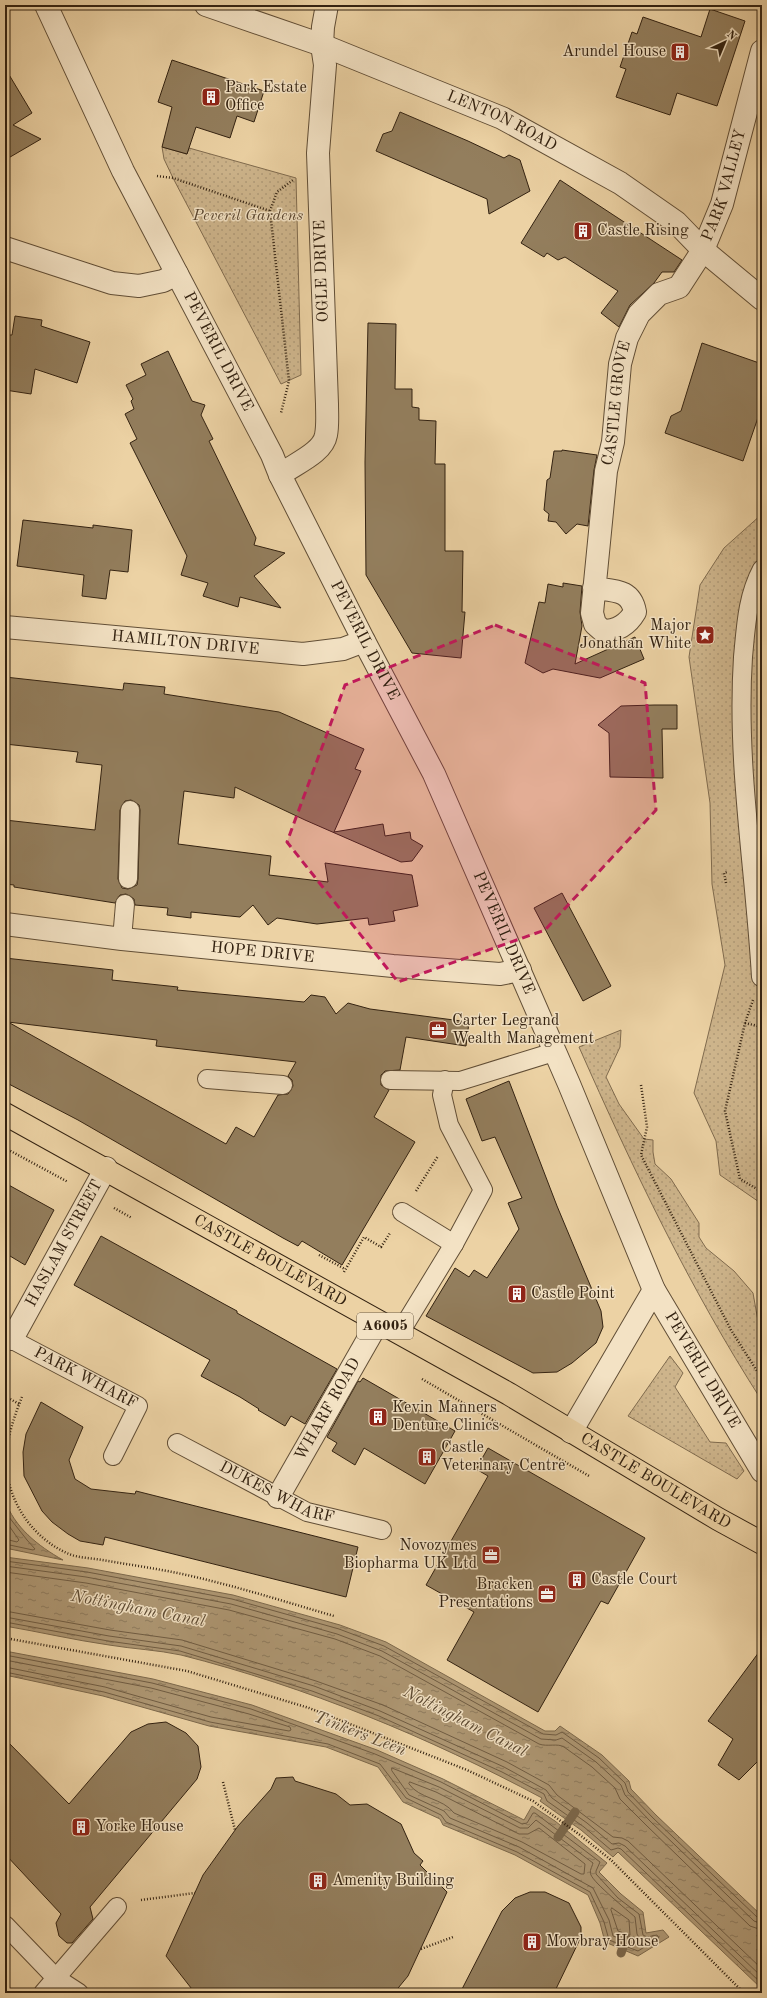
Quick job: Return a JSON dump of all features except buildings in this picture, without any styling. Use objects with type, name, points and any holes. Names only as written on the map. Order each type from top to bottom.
[{"type":"main road","name":"CASTLE BOULEVARD","points":[[5,1114],[106,1168],[399,1334],[509,1394],[718,1520],[762,1543]]},
{"type":"street","name":"PEVERIL DRIVE","points":[[46,5],[123,171],[272,455],[280,475],[364,641],[434,774],[520,970],[654,1290],[762,1471]]},
{"type":"street","name":"LENTON ROAD","points":[[206,5],[322,45],[502,118],[620,183],[676,222],[703,250],[762,299]]},
{"type":"street","name":"OGLE DRIVE","points":[[280,475],[295,464],[312,456],[326,436],[327,404],[318,153],[325,65],[322,45],[326,5]]},
{"type":"street","name":"PARK VALLEY","points":[[703,250],[722,204],[762,51]]},
{"type":"street","points":[[5,248],[112,283],[138,286],[163,281],[177,274]]},
{"type":"street","name":"CASTLE GROVE","points":[[594,588],[606,471],[613,442],[620,364],[627,338],[639,314],[659,294],[679,287],[703,250]]},
{"type":"street","name":"HAMILTON DRIVE","points":[[5,627],[303,654],[343,649],[364,641]]},
{"type":"street","name":"HOPE DRIVE","points":[[5,924],[122,938],[393,966],[500,974],[520,970]]},
{"type":"street","name":"HASLAM STREET","points":[[9,1337],[92,1196],[106,1168]]},
{"type":"street","name":"PEVERIL DRIVE","points":[[571,1432],[654,1290]]},
{"type":"street","name":"WHARF ROAD","points":[[278,1497],[378,1322]]},
{"type":"lane","points":[[761,977],[743,766],[741,689],[748,606],[756,580],[762,569]]},
{"type":"lane","points":[[128,879],[130,810]]},
{"type":"lane","points":[[122,938],[125,904]]},
{"type":"lane","points":[[390,1080],[460,1081],[554,1052]]},
{"type":"lane","points":[[207,1079],[283,1085]]},
{"type":"lane","points":[[399,1334],[454,1244],[483,1190],[449,1125],[442,1095],[445,1080]]},
{"type":"lane","points":[[402,1212],[454,1244]]},
{"type":"lane","name":"PARK WHARF","points":[[9,1337],[138,1406],[113,1456]]},
{"type":"lane","name":"DUKES WHARF","points":[[177,1442],[307,1512],[382,1530]]},
{"type":"lane","points":[[43,1993],[117,1906]]},
{"type":"lane","points":[[5,1925],[56,1978],[79,1993]]},
{"type":"path","points":[[123,171],[173,178],[270,211],[289,381],[272,455]]},
{"type":"path","points":[[724,872],[726,883]]},
{"type":"path","points":[[761,977],[745,1023],[725,1111],[740,1179],[762,1192]]},
{"type":"path","points":[[745,1023],[762,1026]]},
{"type":"path","points":[[641,1085],[647,1127],[641,1155],[731,1330],[762,1379]]},
{"type":"path","points":[[5,1148],[92,1196]]},
{"type":"path","points":[[319,1254],[345,1269]]},
{"type":"path","points":[[5,1396],[19,1404]]},
{"type":"path","points":[[22,1397],[7,1449],[8,1477],[12,1492],[26,1521],[36,1532],[51,1544],[70,1555],[191,1576],[334,1616]]},
{"type":"path","points":[[5,1638],[188,1671],[309,1708],[468,1770],[533,1801],[580,1835],[611,1860],[744,1993]]},
{"type":"path","points":[[223,1782],[235,1830]]},
{"type":"path","points":[[146,1899],[195,1893]]},
{"type":"path","points":[[421,1949],[453,1937]]},
{"type":"highlighted area","points":[[495,625],[645,683],[656,810],[545,930],[398,982],[287,842],[345,685]]},
{"type":"green space","name":"Peveril Gardens","points":[[162,147],[187,154],[189,148],[296,178],[301,375],[281,384],[173,178],[164,159]]},
{"type":"green space","points":[[762,514],[762,1204],[720,1175],[716,1141],[694,1093],[725,965],[712,884],[710,803],[689,657],[700,585],[724,548]]},
{"type":"green space","points":[[621,1030],[620,1047],[606,1077],[619,1104],[644,1139],[653,1140],[655,1164],[671,1179],[699,1223],[699,1237],[706,1248],[734,1271],[753,1293],[761,1338],[758,1350],[762,1356],[762,1401],[711,1316],[664,1228],[620,1138],[579,1047]]},
{"type":"green space","points":[[670,1356],[683,1373],[675,1387],[710,1442],[726,1443],[744,1471],[737,1479],[628,1416]]},
{"type":"water","points":[[5,1500],[14,1519],[28,1535],[45,1549],[63,1560],[5,1548]]},
{"type":"water","name":"Nottingham Canal","points":[[5,1557],[88,1568],[233,1595],[340,1625],[386,1642],[545,1731],[555,1731],[560,1726],[602,1755],[629,1781],[631,1789],[656,1815],[762,1916],[762,1989],[618,1852],[613,1857],[581,1830],[540,1801],[542,1798],[455,1754],[411,1734],[321,1698],[228,1668],[172,1653],[96,1643],[5,1626]]},
{"type":"water","points":[[5,1651],[153,1679],[252,1705],[377,1750],[443,1779],[524,1820],[532,1806],[555,1821],[607,1863],[599,1872],[621,1894],[643,1912],[646,1933],[663,1930],[669,1937],[638,1956],[605,1942],[600,1923],[588,1895],[515,1855],[443,1825],[440,1819],[403,1802],[378,1767],[326,1747],[209,1726],[103,1696],[5,1675]]},
{"type":"waterway","points":[[558,1837],[575,1812]]},
{"type":"waterway","name":"Tinkers Leen","points":[[621,1953],[626,1938]]},
{"type":"place","name":"Arundel House","points":[[680,52]]},
{"type":"place","name":"Park Estate Office","points":[[211,97]]},
{"type":"place","name":"Castle Rising","points":[[583,231]]},
{"type":"place","name":"Major Jonathan White","points":[[705,635]]},
{"type":"place","name":"Carter Legrand Wealth Management","points":[[438,1030]]},
{"type":"place","name":"Castle Point","points":[[517,1294]]},
{"type":"place","name":"Kevin Manners Denture Clinics","points":[[378,1417]]},
{"type":"place","name":"Castle Veterinary Centre","points":[[427,1457]]},
{"type":"place","name":"Novozymes Biopharma UK Ltd","points":[[491,1555]]},
{"type":"place","name":"Castle Court","points":[[577,1580]]},
{"type":"place","name":"Bracken Presentations","points":[[547,1594]]},
{"type":"place","name":"Yorke House","points":[[81,1827]]},
{"type":"place","name":"Amenity Building","points":[[318,1881]]},
{"type":"place","name":"Mowbray House","points":[[532,1942]]}]
